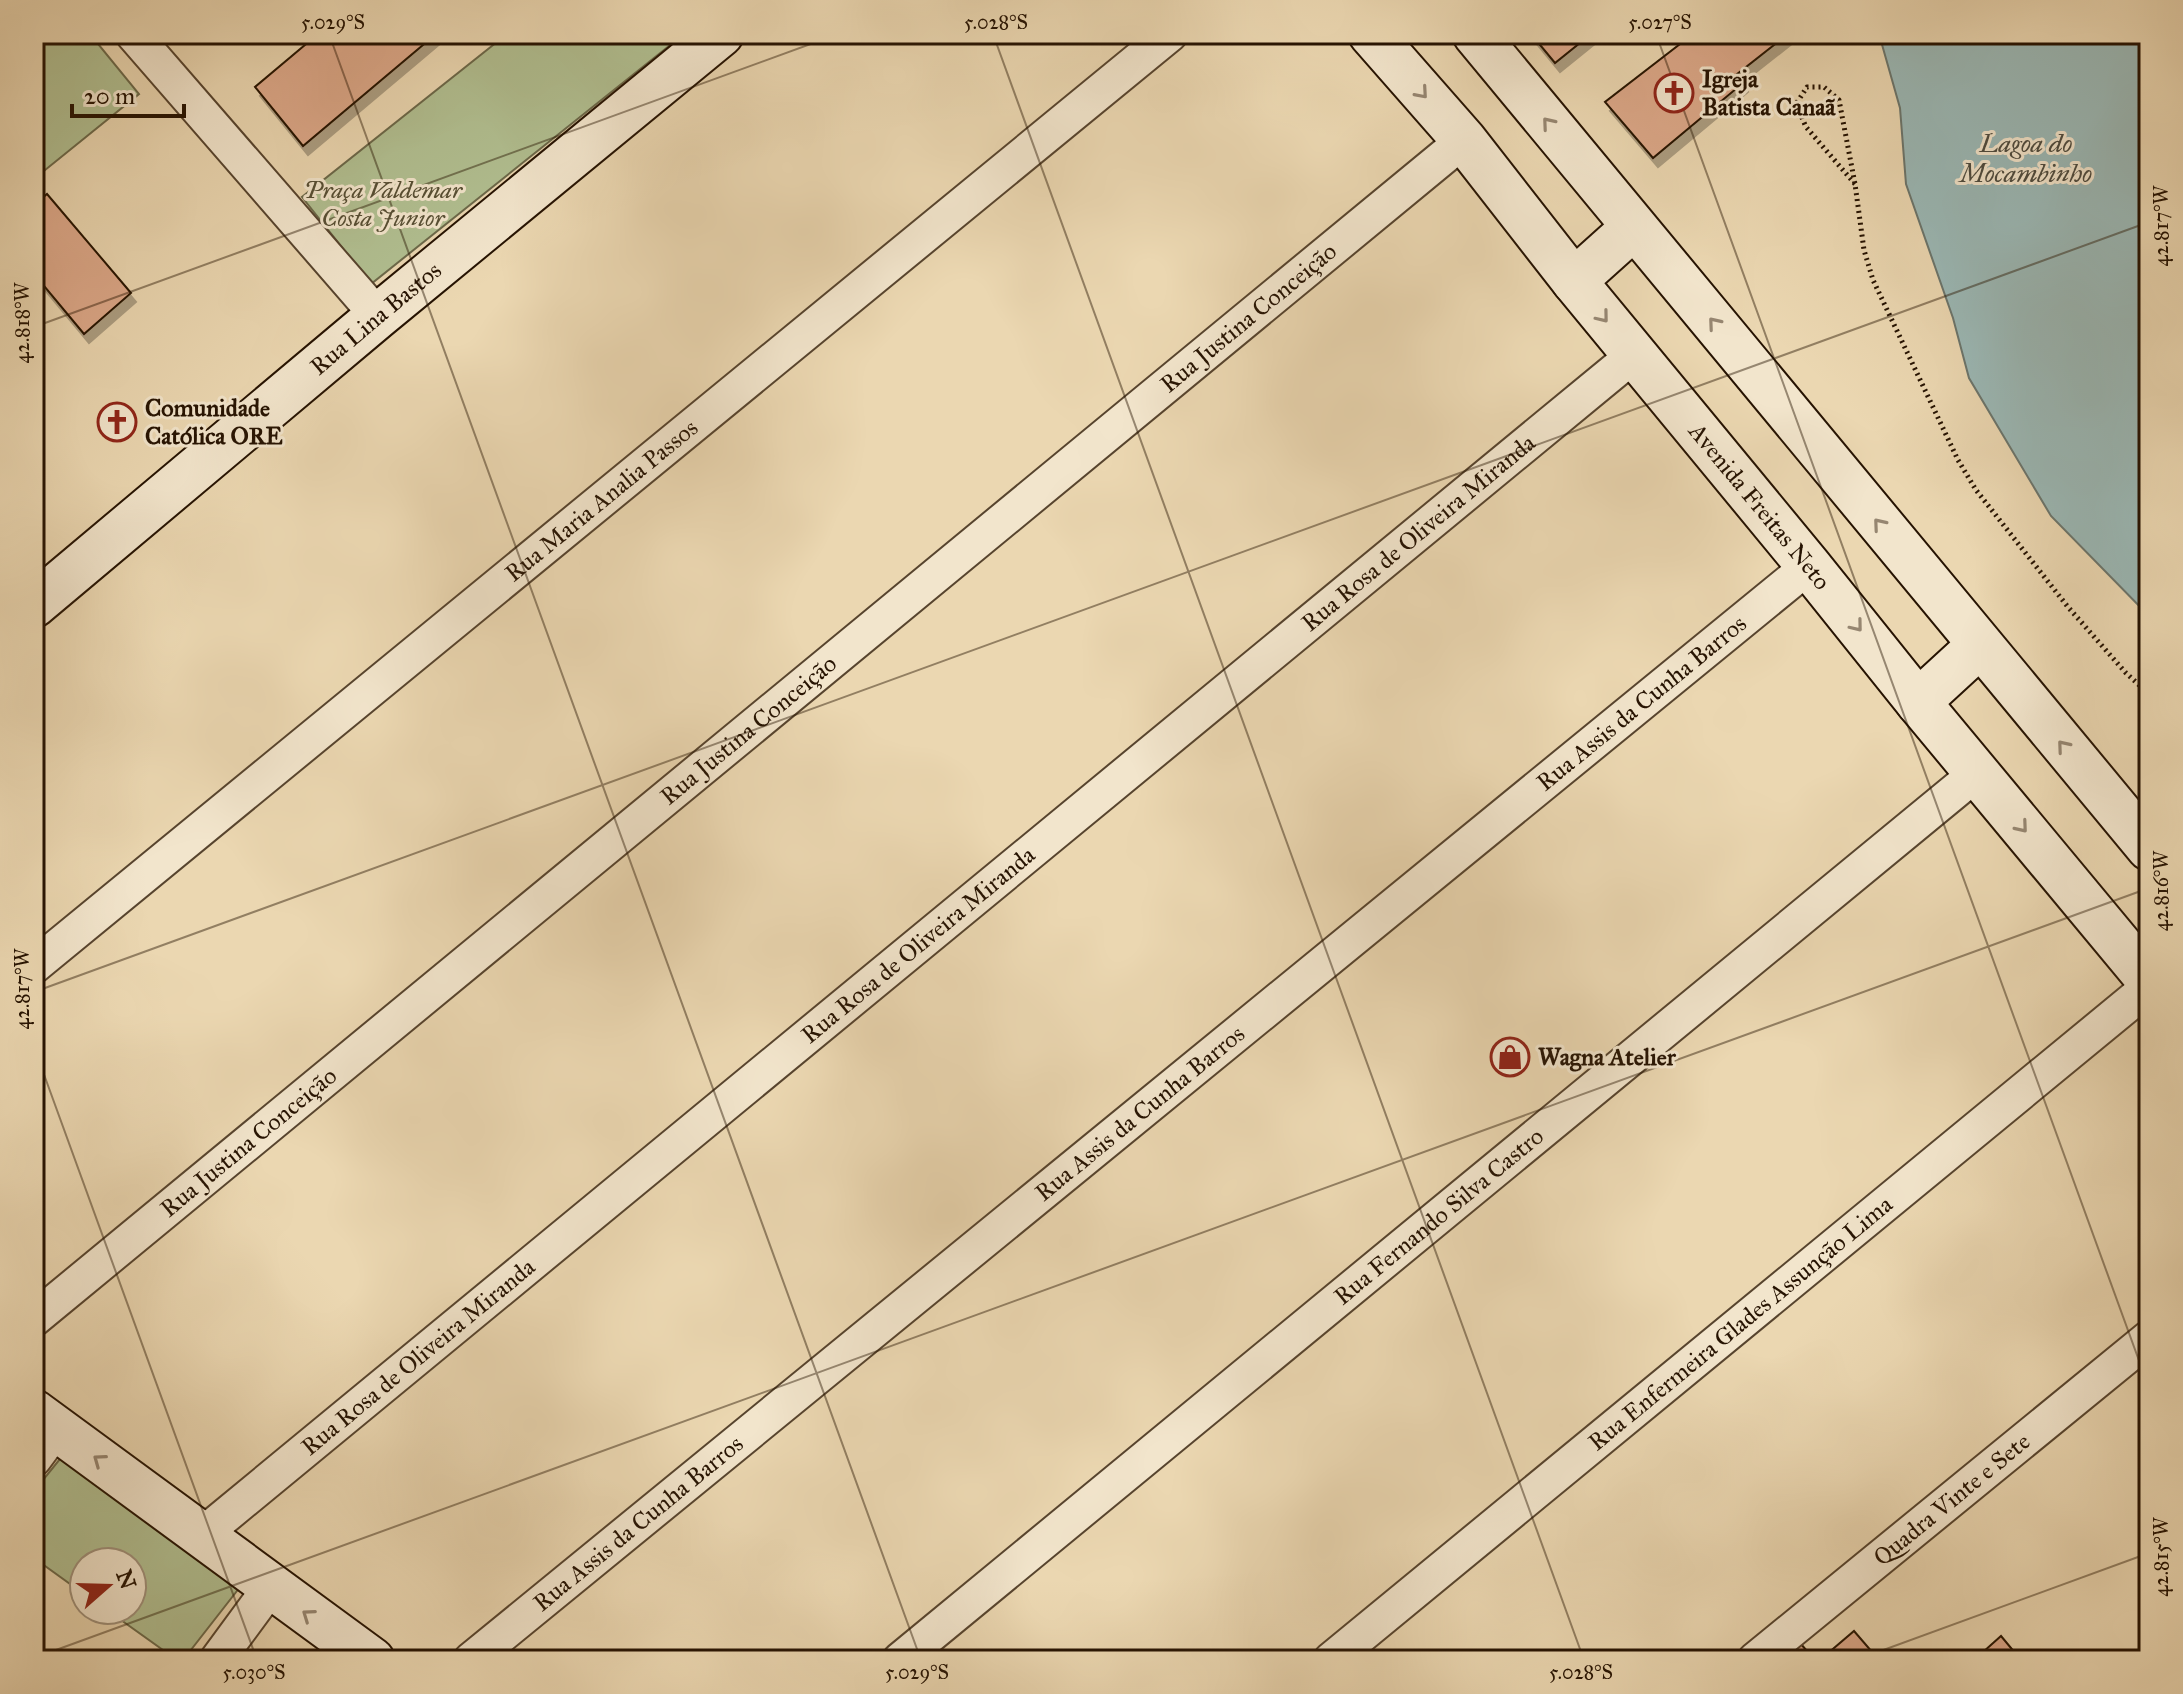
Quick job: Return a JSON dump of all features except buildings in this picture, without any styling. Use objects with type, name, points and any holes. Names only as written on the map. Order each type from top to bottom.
[{"type":"main road","name":"Rua Lina Bastos","points":[[34,605],[721,34]]},
{"type":"main road","name":"Avenida Freitas Neto","points":[[1371,34],[1464,140],[1634,355],[2149,980]]},
{"type":"main road","points":[[1475,34],[2149,848]]},
{"type":"main road","points":[[1574,281],[1634,227]]},
{"type":"main road","points":[[1918,702],[1980,645]]},
{"type":"main road","points":[[42,1433],[202,1535],[270,1588],[372,1660]]},
{"type":"street","points":[[133,34],[378,316]]},
{"type":"street","name":"Rua Maria Analia Passos","points":[[34,966],[1170,34]]},
{"type":"street","name":"Rua Justina Conceição","points":[[34,1319],[1464,140]]},
{"type":"street","name":"Rua Rosa de Oliveira Miranda","points":[[202,1535],[1634,355]]},
{"type":"street","name":"Rua Assis da Cunha Barros","points":[[471,1660],[1809,566]]},
{"type":"street","name":"Rua Fernando Silva Castro","points":[[900,1660],[1977,773]]},
{"type":"street","name":"Rua Enfermeira Glades Assunção Lima","points":[[1331,1660],[2149,987]]},
{"type":"street","name":"Quadra Vinte e Sete","points":[[1755,1660],[2149,1338]]},
{"type":"street","points":[[217,1660],[270,1588]]},
{"type":"path","points":[[1855,184],[1806,127],[1796,104],[1807,87],[1824,87],[1839,100],[1855,184],[1864,250],[1873,280],[1958,460],[1976,490],[2068,607],[2126,673],[2149,694]]},
{"type":"green space","points":[[34,34],[90,34],[139,94],[34,179]]},
{"type":"green space","name":"Praça Valdemar Costa Junior","points":[[507,34],[684,34],[371,284],[302,197]]},
{"type":"green space","points":[[64,1454],[240,1587],[183,1660],[177,1660],[129,1626],[148,1626],[148,1546],[68,1546],[68,1582],[34,1558],[34,1491]]},
{"type":"water","name":"Lagoa do Mocambinho","points":[[1879,34],[2149,34],[2149,616],[2051,516],[1969,378],[1953,318],[1906,184],[1900,108]]},
{"type":"place","name":"Igreja Batista Canaã","points":[[1674,93]]},
{"type":"place","name":"Comunidade Católica ORE","points":[[117,422]]},
{"type":"place","name":"Wagna Atelier","points":[[1510,1057]]}]
